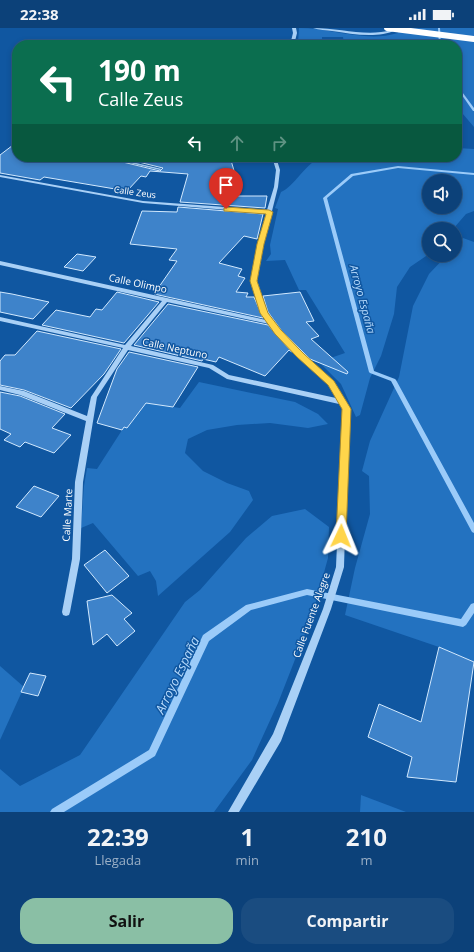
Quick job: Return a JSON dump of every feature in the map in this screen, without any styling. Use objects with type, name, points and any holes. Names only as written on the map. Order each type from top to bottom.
[{"type":"highway","points":[[387,28],[474,39]]},
{"type":"street","points":[[293,40],[295,33],[294,28]]},
{"type":"street","points":[[316,28],[367,34],[386,33],[394,30],[394,28]]},
{"type":"street","points":[[128,162],[160,169]]},
{"type":"street","name":"Calle Fuente Alegre","points":[[233,812],[277,737],[328,609],[340,567],[346,409],[331,383],[300,355],[278,332],[264,313],[254,281],[261,244],[276,187],[278,170],[276,162]]},
{"type":"street","name":"Calle Zeus","points":[[0,176],[136,201],[269,212]]},
{"type":"street","name":"Calle Olimpo","points":[[0,263],[271,322]]},
{"type":"street","name":"Calle Marte","points":[[66,612],[76,559],[79,482],[94,397],[126,348],[166,299]]},
{"type":"street","name":"Calle Neptuno","points":[[0,319],[211,366],[227,378],[343,402]]},
{"type":"street","points":[[0,388],[22,393],[90,420]]},
{"type":"shaded area","points":[[299,28],[361,36],[386,36],[398,33],[399,28],[474,28],[474,127],[462,113],[462,40],[343,40],[343,37],[322,37],[322,40],[298,40]]},
{"type":"shaded area","points":[[462,148],[474,149],[474,211],[466,214],[459,222],[422,222],[422,259],[410,267],[397,287],[394,314],[381,356],[370,378],[360,415],[356,417],[341,384],[319,362],[345,353],[306,290],[299,290],[285,260],[266,261],[271,254],[270,245],[278,209],[275,208],[281,192],[291,185],[314,162],[462,162]]},
{"type":"shaded area","points":[[463,238],[474,242],[474,662],[439,647],[345,615],[355,568],[370,514],[369,476],[362,471],[370,441],[399,377],[413,306],[429,274],[440,262],[462,262]]},
{"type":"shaded area","points":[[199,382],[295,402],[318,414],[328,424],[308,428],[270,423],[237,425],[207,430],[188,439],[185,453],[203,471],[227,483],[249,491],[253,500],[230,532],[158,596],[156,581],[150,571],[138,576],[93,523],[81,528],[87,468],[97,469],[124,427],[127,428],[146,403],[180,408]]},
{"type":"shaded area","points":[[305,509],[329,527],[328,558],[312,616],[278,703],[252,760],[214,812],[0,812],[0,769],[20,786],[80,755],[185,602],[200,590],[246,538],[272,516]]},
{"type":"shaded area","points":[[0,666],[24,687],[0,740]]},
{"type":"shaded area","points":[[361,795],[406,812],[360,812]]},
{"type":"building","points":[[12,146],[12,162],[123,162],[160,171],[163,168],[138,162],[231,162],[235,174],[238,196],[267,196],[265,208],[180,202],[188,174],[150,171],[146,177],[141,176],[127,191],[44,177],[40,180],[0,173],[0,155]]},
{"type":"building","points":[[178,207],[263,214],[257,239],[244,236],[219,263],[242,269],[238,276],[245,278],[236,292],[248,293],[246,297],[254,297],[263,318],[154,294],[177,261],[169,260],[177,249],[130,244],[142,211],[177,212]]},
{"type":"building","points":[[77,254],[96,257],[83,271],[64,267]]},
{"type":"building","points":[[0,292],[49,302],[33,319],[0,312]]},
{"type":"building","points":[[117,292],[159,302],[124,343],[42,325],[56,310],[90,317],[96,309],[102,310]]},
{"type":"building","points":[[300,292],[314,321],[306,322],[319,336],[311,339],[348,372],[347,374],[310,359],[281,330],[268,312],[263,296]]},
{"type":"building","points":[[168,304],[268,325],[292,352],[289,350],[265,376],[219,357],[216,362],[203,359],[202,361],[134,345]]},
{"type":"building","points":[[37,331],[121,349],[104,374],[71,408],[24,390],[0,385],[0,361],[5,355],[15,355]]},
{"type":"building","points":[[129,352],[198,367],[173,407],[146,403],[127,428],[124,427],[122,430],[97,423],[117,369]]},
{"type":"building","points":[[0,392],[20,396],[65,414],[52,428],[71,435],[54,453],[25,442],[20,447],[4,440],[11,434],[0,429]]},
{"type":"building","points":[[34,486],[59,496],[41,517],[16,507]]},
{"type":"building","points":[[105,550],[129,576],[107,593],[84,565]]},
{"type":"building","points":[[112,595],[132,613],[124,619],[135,631],[117,646],[107,634],[93,645],[87,601]]},
{"type":"building","points":[[439,647],[474,662],[456,782],[407,777],[412,757],[368,737],[379,704],[421,722]]},
{"type":"building","points":[[30,673],[46,676],[38,696],[21,692]]},
{"type":"waterway","name":"Arroyo España","points":[[439,28],[440,40]]},
{"type":"waterway","name":"Arroyo España","points":[[462,93],[474,110]]},
{"type":"waterway","name":"Arroyo España","points":[[474,174],[398,167],[352,175],[325,198],[372,372],[393,380],[474,530]]},
{"type":"waterway","name":"Arroyo España","points":[[55,812],[152,753],[206,638],[249,607],[307,592],[463,623],[474,606]]},
{"type":"route","points":[[226,209],[269,212],[254,281],[264,313],[278,332],[300,355],[331,383],[346,409],[341,536]]}]
